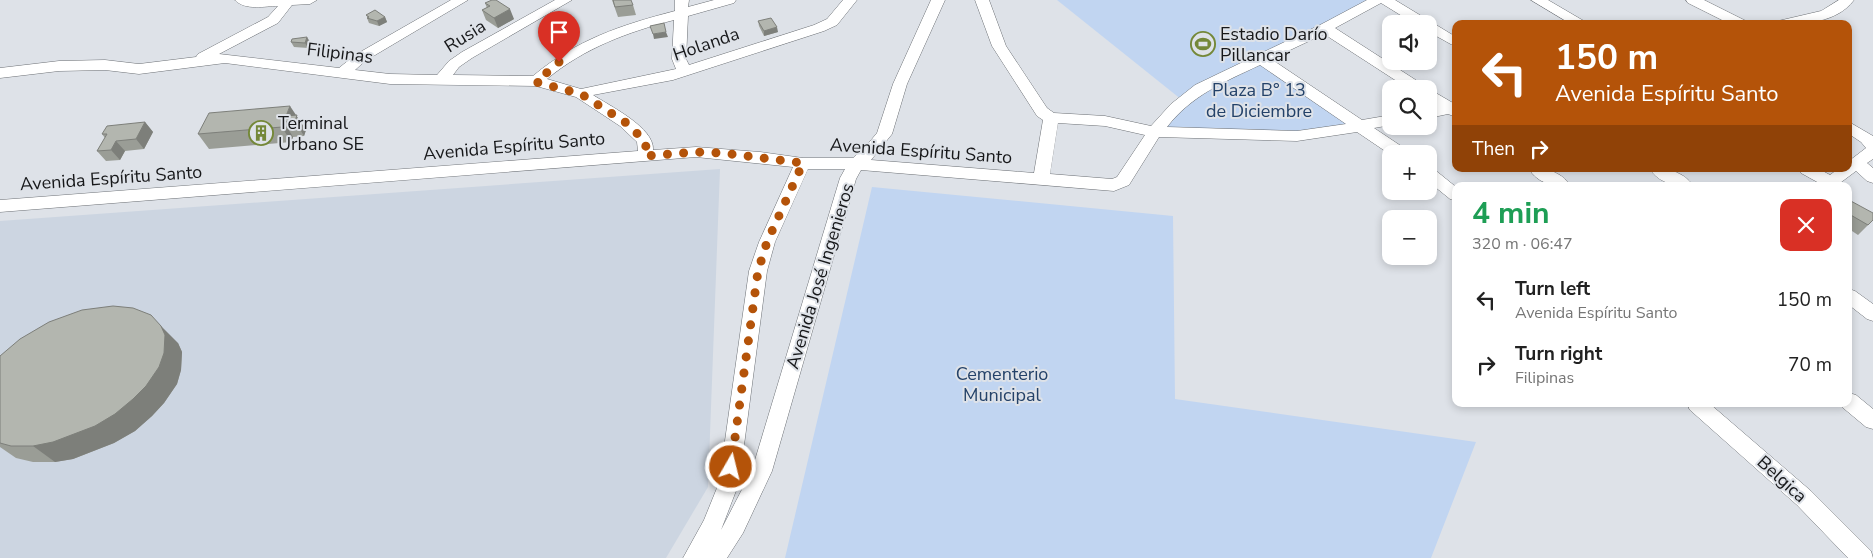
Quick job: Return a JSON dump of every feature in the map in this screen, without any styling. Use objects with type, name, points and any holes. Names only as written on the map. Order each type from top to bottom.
[{"type":"street","points":[[242,0],[252,3],[310,0]]},
{"type":"street","points":[[343,72],[360,58],[461,0]]},
{"type":"street","name":"Rusia","points":[[442,80],[454,64],[467,55],[565,0]]},
{"type":"street","points":[[536,82],[559,62],[612,33],[681,7],[729,0]]},
{"type":"street","name":"Holanda","points":[[581,94],[603,88],[649,82],[819,28],[832,22],[850,0]]},
{"type":"street","name":"Avenida José Ingenieros","points":[[715,558],[736,526],[762,471],[848,178],[857,164],[873,149],[884,134],[900,84],[938,0]]},
{"type":"street","points":[[982,0],[999,46],[1042,112],[1051,118],[1105,121],[1154,132],[1297,136],[1382,122]]},
{"type":"street","name":"Avenida Espíritu Santo","points":[[0,206],[696,152],[723,153],[803,163],[857,164],[1114,185],[1123,181],[1154,132],[1182,100],[1200,88],[1325,28],[1377,0]]},
{"type":"street","points":[[1386,0],[1410,15]]},
{"type":"street","points":[[1538,0],[1575,20]]},
{"type":"street","points":[[1693,0],[1733,20]]},
{"type":"street","points":[[190,62],[272,20],[282,12],[288,1]]},
{"type":"street","points":[[1798,20],[1821,14],[1845,3]]},
{"type":"street","points":[[681,7],[679,59],[684,71]]},
{"type":"street","points":[[1325,28],[1406,80]]},
{"type":"street","points":[[1437,31],[1452,40]]},
{"type":"street","points":[[233,41],[229,55],[236,60]]},
{"type":"street","name":"Filipinas","points":[[0,73],[59,66],[104,65],[139,69],[213,59],[343,72],[390,79],[536,82],[581,94],[625,122],[646,144],[645,156]]},
{"type":"street","points":[[1261,59],[1388,145]]},
{"type":"street","points":[[1437,99],[1452,108]]},
{"type":"street","points":[[1437,111],[1452,109]]},
{"type":"street","points":[[1041,179],[1051,118]]},
{"type":"street","points":[[1852,129],[1866,138],[1873,149],[1852,167]]},
{"type":"street","points":[[694,558],[713,525],[729,483],[758,271],[767,242],[803,163]]},
{"type":"street","points":[[1856,164],[1873,176]]},
{"type":"street","points":[[1541,172],[1556,182]]},
{"type":"street","points":[[1663,172],[1679,182]]},
{"type":"street","points":[[1811,172],[1825,182]]},
{"type":"street","points":[[1831,182],[1845,172]]},
{"type":"street","points":[[1437,180],[1452,192]]},
{"type":"street","points":[[1852,298],[1873,314]]},
{"type":"street","points":[[1852,404],[1873,421]]},
{"type":"street","name":"Belgica","points":[[1700,407],[1804,498],[1863,558]]},
{"type":"shaded area","points":[[720,169],[708,487],[666,558],[0,558],[0,221]]},
{"type":"green space","name":"Estadio Darío Pillancar","points":[[1057,0],[1377,0],[1262,59],[1362,126],[1329,132],[1154,132],[1182,100]]},
{"type":"green space","name":"Cementerio Municipal","points":[[872,187],[1173,216],[1175,399],[1476,442],[1431,558],[785,558]]},
{"type":"building","points":[[496,0],[510,9],[494,18],[482,10],[490,6],[485,3]]},
{"type":"building","points":[[613,0],[631,0],[633,5],[615,7]]},
{"type":"building","points":[[375,10],[385,17],[377,21],[367,18],[369,17],[366,15]]},
{"type":"building","points":[[771,18],[777,27],[764,31],[758,21]]},
{"type":"building","points":[[664,23],[666,32],[653,34],[650,26]]},
{"type":"building","points":[[307,37],[305,43],[291,42],[292,39]]},
{"type":"building","points":[[290,106],[286,116],[297,115],[295,121],[284,122],[282,127],[198,134],[209,113]]},
{"type":"building","points":[[145,122],[136,139],[116,141],[111,150],[97,151],[107,134],[102,134],[107,126]]},
{"type":"building","points":[[1852,202],[1873,213],[1873,220],[1868,225],[1852,216]]},
{"type":"building","points":[[113,306],[133,308],[151,315],[161,326],[165,335],[164,353],[159,367],[146,386],[115,414],[95,426],[53,442],[33,446],[11,446],[0,443],[0,356],[20,339],[49,322],[82,310]]},
{"type":"place","name":"Estadio Darío Pillancar","points":[[1203,44]]},
{"type":"place","name":"Terminal Urbano SE","points":[[261,133]]},
{"type":"route","points":[[559,62],[544,73],[536,82],[581,94],[625,122],[644,140],[646,144],[645,156],[696,152],[723,153],[803,163],[767,242],[758,271],[731,467]]},
{"type":"park label","name":"Plaza B° 13 de Diciembre","points":[[1259,100]]}]
